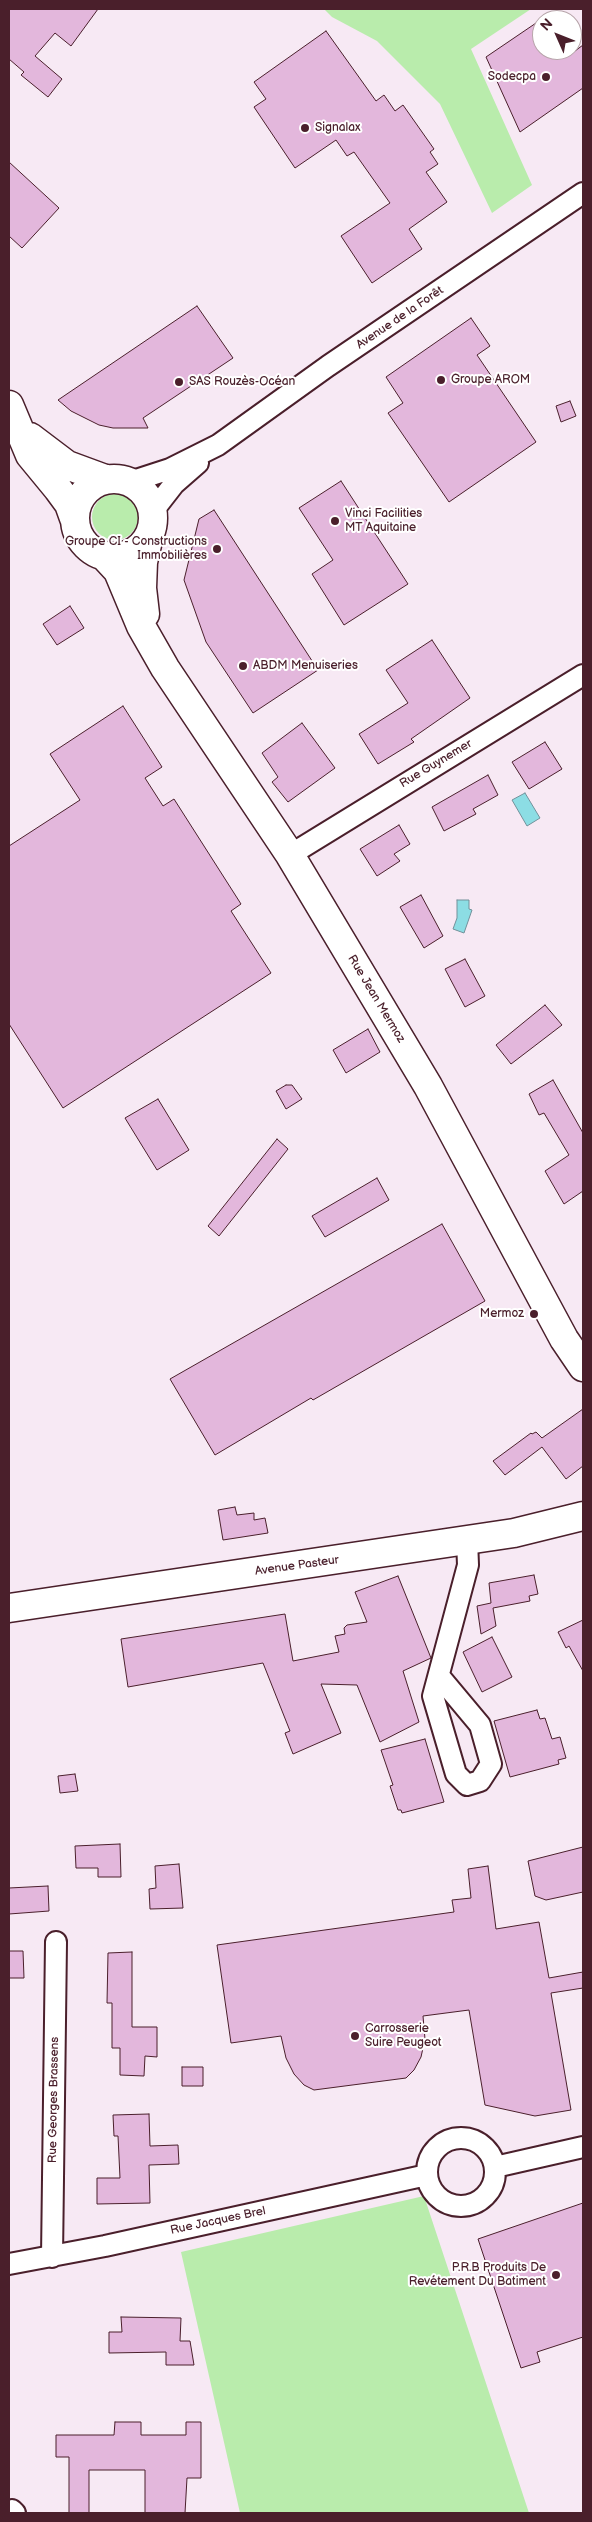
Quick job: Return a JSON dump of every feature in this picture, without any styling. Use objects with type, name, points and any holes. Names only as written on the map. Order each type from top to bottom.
[{"type":"street","name":"Avenue de la Forêt","points":[[151,524],[174,484],[218,445],[328,366],[583,193]]},
{"type":"street","points":[[13,417],[68,465],[141,489],[149,499],[151,524],[142,547],[131,554],[105,557],[93,552],[83,543],[77,532],[69,504],[30,455],[13,417]]},
{"type":"street","name":"Avenue de la Forêt","points":[[118,480],[170,469],[218,445]]},
{"type":"street","points":[[74,518],[76,505],[93,484],[118,480]]},
{"type":"street","name":"Rue Jean Mermoz","points":[[150,642],[142,588],[143,562],[151,524]]},
{"type":"street","name":"Rue Jean Mermoz","points":[[105,557],[118,571],[150,642],[290,855],[428,1086],[564,1339],[583,1367]]},
{"type":"street","name":"Rue Guynemer","points":[[290,855],[583,675]]},
{"type":"street","name":"Avenue Pasteur","points":[[9,1608],[514,1533],[583,1516]]},
{"type":"street","points":[[439,1676],[480,1724],[491,1764],[480,1781],[468,1785],[456,1774],[433,1696],[468,1565],[467,1540]]},
{"type":"street","name":"Rue Georges Brassens","points":[[52,2257],[56,1942]]},
{"type":"street","points":[[457,2138],[472,2140],[483,2145],[491,2156],[495,2167],[493,2185],[486,2196],[476,2203],[459,2206],[448,2204],[437,2197],[430,2187],[427,2175],[427,2165],[436,2148],[446,2141],[457,2138]]},
{"type":"street","points":[[495,2167],[583,2148]]},
{"type":"street","name":"Rue Jacques Brel","points":[[9,2264],[52,2257],[427,2175]]},
{"type":"green space","points":[[324,9],[531,9],[471,49],[532,185],[492,213],[440,104],[377,41],[332,17]]},
{"type":"green space","points":[[111,494],[119,494],[128,498],[134,504],[138,517],[134,530],[128,536],[119,540],[111,540],[102,536],[96,530],[92,521],[92,513],[96,504],[102,498]]},
{"type":"green space","points":[[424,2196],[529,2513],[240,2513],[181,2252]]},
{"type":"water","points":[[525,793],[540,818],[527,826],[512,800]]},
{"type":"water","points":[[457,900],[469,900],[469,909],[472,910],[464,933],[453,929],[457,918]]},
{"type":"building","points":[[9,9],[98,9],[71,46],[55,33],[35,56],[62,79],[48,97],[21,75],[24,72],[9,59]]},
{"type":"building","points":[[532,26],[532,60],[582,60],[583,45],[583,88],[520,132],[486,57]]},
{"type":"building","points":[[326,31],[376,101],[384,95],[395,111],[403,105],[434,149],[430,152],[438,164],[426,172],[447,202],[409,229],[422,249],[372,283],[341,236],[390,203],[354,152],[347,156],[336,140],[295,168],[254,107],[266,99],[254,82]]},
{"type":"building","points":[[9,162],[59,208],[22,248],[9,236]]},
{"type":"building","points":[[197,306],[233,358],[143,418],[148,428],[113,428],[99,425],[71,411],[58,400]]},
{"type":"building","points":[[471,318],[490,346],[477,355],[536,442],[449,502],[388,413],[403,403],[386,377]]},
{"type":"building","points":[[570,401],[576,416],[561,422],[556,406]]},
{"type":"building","points":[[341,481],[408,584],[344,625],[312,574],[333,560],[299,508]]},
{"type":"building","points":[[214,510],[318,670],[253,713],[206,642],[184,580],[199,519]]},
{"type":"building","points":[[70,606],[84,628],[57,645],[43,624]]},
{"type":"building","points":[[432,640],[470,698],[411,739],[414,742],[378,764],[359,734],[408,703],[386,670]]},
{"type":"building","points":[[123,706],[162,767],[145,778],[163,806],[174,799],[241,904],[231,911],[271,973],[63,1108],[9,1024],[9,846],[80,800],[50,754]]},
{"type":"building","points":[[302,723],[335,768],[288,802],[272,782],[278,777],[262,753]]},
{"type":"building","points":[[545,742],[562,769],[529,789],[512,762]]},
{"type":"building","points":[[488,775],[498,795],[473,809],[476,814],[444,831],[432,807]]},
{"type":"building","points":[[399,825],[410,844],[394,854],[400,861],[377,876],[360,849]]},
{"type":"building","points":[[421,895],[443,936],[424,948],[400,907]]},
{"type":"building","points":[[465,959],[485,996],[465,1007],[445,969]]},
{"type":"building","points":[[545,1005],[562,1025],[511,1064],[496,1045]]},
{"type":"building","points":[[368,1029],[380,1052],[346,1073],[333,1050]]},
{"type":"building","points":[[553,1080],[583,1133],[583,1191],[564,1204],[545,1171],[569,1155],[544,1113],[539,1115],[529,1094]]},
{"type":"building","points":[[286,1085],[292,1085],[302,1099],[286,1109],[276,1091]]},
{"type":"building","points":[[158,1099],[189,1150],[157,1170],[125,1118]]},
{"type":"building","points":[[277,1139],[288,1149],[219,1236],[208,1226]]},
{"type":"building","points":[[377,1178],[389,1200],[325,1237],[312,1216]]},
{"type":"building","points":[[442,1224],[485,1301],[313,1400],[311,1398],[215,1455],[170,1379]]},
{"type":"building","points":[[583,1409],[583,1466],[566,1479],[542,1447],[505,1475],[493,1461],[531,1433],[536,1432],[542,1438]]},
{"type":"building","points":[[235,1507],[237,1515],[254,1513],[254,1520],[265,1518],[268,1533],[223,1540],[218,1510]]},
{"type":"building","points":[[534,1575],[538,1594],[529,1596],[530,1601],[493,1608],[496,1626],[481,1634],[477,1606],[491,1603],[489,1583]]},
{"type":"building","points":[[398,1576],[431,1658],[403,1671],[419,1722],[380,1742],[357,1685],[321,1684],[341,1733],[293,1754],[285,1733],[290,1731],[263,1663],[128,1687],[121,1639],[285,1614],[293,1661],[339,1652],[335,1636],[345,1634],[344,1628],[347,1625],[367,1622],[355,1592]]},
{"type":"building","points":[[583,1620],[583,1671],[569,1646],[566,1648],[558,1632]]},
{"type":"building","points":[[492,1637],[512,1677],[482,1692],[463,1652]]},
{"type":"building","points":[[537,1710],[540,1719],[545,1718],[552,1739],[560,1737],[566,1758],[558,1760],[559,1764],[510,1777],[494,1721]]},
{"type":"building","points":[[425,1739],[444,1802],[402,1813],[401,1810],[398,1810],[390,1786],[393,1785],[381,1750]]},
{"type":"building","points":[[75,1774],[78,1791],[60,1793],[58,1776]]},
{"type":"building","points":[[120,1844],[121,1877],[98,1877],[98,1868],[76,1868],[75,1846]]},
{"type":"building","points":[[583,1847],[583,1892],[546,1900],[535,1896],[528,1861]]},
{"type":"building","points":[[179,1864],[183,1908],[150,1909],[149,1889],[156,1888],[155,1866]]},
{"type":"building","points":[[488,1866],[496,1929],[539,1922],[549,1978],[583,1972],[583,1988],[551,1993],[571,2110],[535,2116],[485,2105],[469,2010],[423,2016],[425,2039],[421,2057],[414,2070],[406,2078],[314,2090],[304,2085],[294,2074],[286,2058],[281,2036],[231,2043],[217,1945],[454,1912],[452,1900],[471,1898],[468,1869]]},
{"type":"building","points":[[48,1886],[49,1911],[9,1914],[9,1888]]},
{"type":"building","points":[[9,1951],[23,1951],[24,1978],[9,1978]]},
{"type":"building","points":[[132,1952],[132,2027],[157,2027],[157,2057],[145,2056],[144,2076],[120,2075],[120,2048],[112,2048],[112,2003],[107,2003],[108,1953]]},
{"type":"building","points":[[182,2067],[203,2067],[203,2086],[182,2086]]},
{"type":"building","points":[[149,2114],[150,2146],[178,2145],[179,2164],[149,2165],[150,2203],[97,2204],[97,2178],[120,2178],[118,2136],[114,2136],[113,2115]]},
{"type":"building","points":[[583,2203],[583,2337],[537,2352],[540,2362],[521,2368],[478,2239]]},
{"type":"building","points":[[121,2317],[181,2318],[180,2341],[190,2341],[194,2365],[166,2365],[166,2352],[109,2353],[109,2332],[122,2332]]},
{"type":"building","points":[[115,2422],[141,2422],[141,2435],[186,2435],[186,2422],[201,2422],[201,2478],[187,2478],[185,2513],[145,2513],[145,2470],[89,2470],[89,2513],[69,2513],[69,2457],[56,2457],[56,2435],[114,2435]]},
{"type":"place","name":"Sodecpa","points":[[546,77]]},
{"type":"place","name":"Signalax","points":[[305,128]]},
{"type":"place","name":"Groupe AROM","points":[[441,380]]},
{"type":"place","name":"SAS Rouzès-Océan","points":[[179,382]]},
{"type":"place","name":"Vinci Facilities MT Aquitaine","points":[[335,521]]},
{"type":"place","name":"Groupe CI - Constructions Immobilières","points":[[217,549]]},
{"type":"place","name":"ABDM Menuiseries","points":[[243,666]]},
{"type":"place","name":"Mermoz","points":[[534,1314]]},
{"type":"place","name":"Carrosserie Suire Peugeot","points":[[355,2036]]},
{"type":"place","name":"P.R.B Produits De Revétement Du Batiment","points":[[556,2275]]}]
